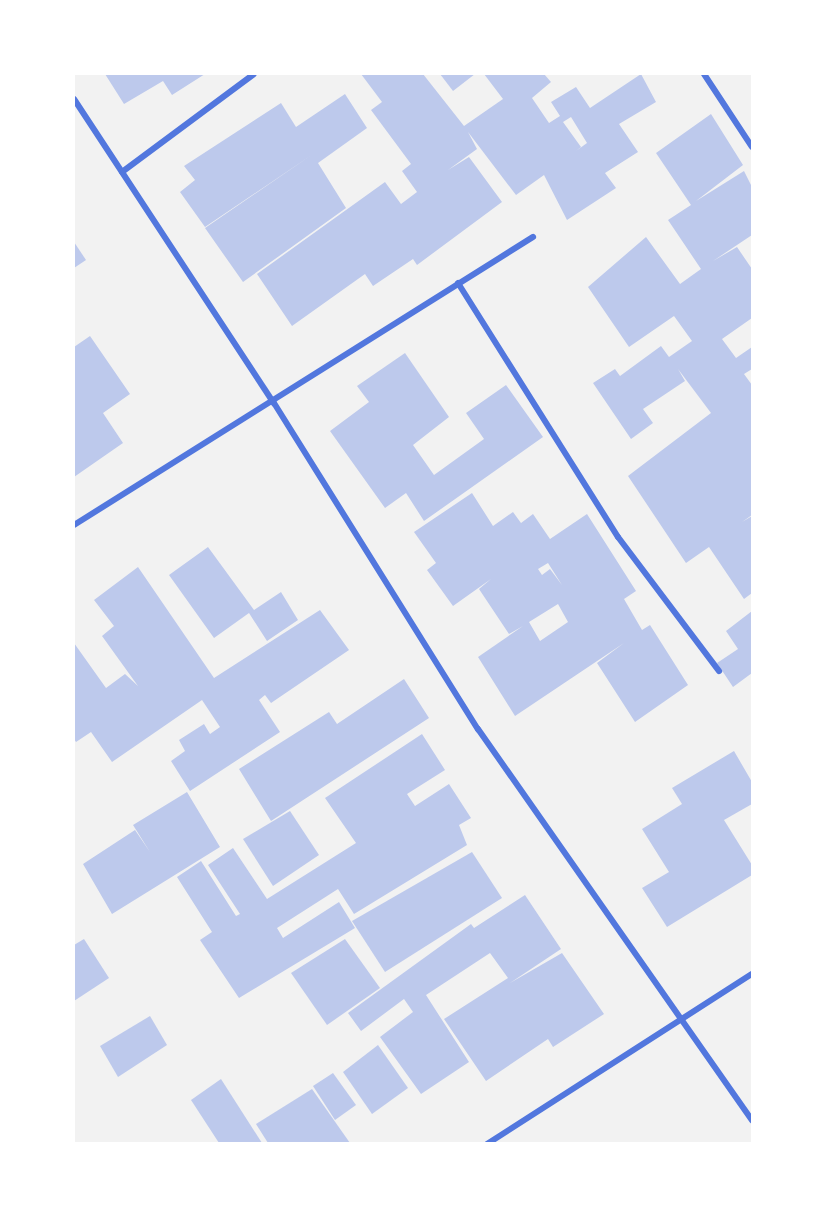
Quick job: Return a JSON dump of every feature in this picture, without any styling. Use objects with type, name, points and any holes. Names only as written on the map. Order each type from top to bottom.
[{"type":"street","points":[[122,172],[254,74]]},
{"type":"street","points":[[704,74],[753,147]]},
{"type":"street","points":[[74,99],[274,402],[478,729],[753,1121]]},
{"type":"street","points":[[74,525],[274,402],[533,237]]},
{"type":"street","points":[[458,283],[618,537],[719,671]]},
{"type":"street","points":[[488,1143],[753,974]]},
{"type":"building","points":[[105,74],[205,74],[172,95],[163,81],[124,104]]},
{"type":"building","points":[[361,74],[423,74],[464,126],[503,99],[484,74],[544,74],[551,82],[532,98],[549,123],[560,116],[551,102],[576,87],[590,108],[641,74],[656,102],[619,124],[638,152],[605,173],[616,188],[567,220],[544,175],[516,195],[468,132],[477,149],[448,170],[469,157],[502,202],[417,265],[413,259],[373,286],[365,274],[292,326],[257,274],[385,182],[401,204],[417,192],[402,171],[411,164],[371,110],[382,102]],"holes":[[[571,117],[587,143],[576,151],[581,147],[563,122]]]},
{"type":"building","points":[[440,74],[475,74],[453,91]]},
{"type":"building","points":[[345,94],[367,128],[318,163],[346,208],[243,282],[205,228],[313,154],[205,227],[180,192],[195,180],[184,166],[281,103],[296,127]]},
{"type":"building","points":[[711,114],[743,165],[696,201],[744,171],[752,187],[752,235],[713,261],[737,247],[752,269],[752,318],[722,339],[736,358],[752,347],[752,369],[744,374],[752,385],[752,515],[742,522],[752,516],[752,593],[744,599],[709,547],[686,563],[628,476],[711,413],[678,369],[685,381],[643,409],[653,423],[631,439],[593,383],[615,369],[620,376],[661,346],[669,357],[692,341],[674,316],[629,347],[588,287],[646,237],[680,284],[701,269],[668,220],[691,205],[656,153]]},
{"type":"building","points":[[74,242],[86,260],[74,268]]},
{"type":"building","points":[[90,336],[130,394],[103,413],[123,443],[74,477],[74,347]]},
{"type":"building","points":[[405,353],[449,417],[413,445],[434,475],[484,439],[466,413],[506,385],[543,437],[424,521],[406,493],[385,508],[330,431],[369,402],[357,386]]},
{"type":"building","points":[[472,493],[493,526],[513,512],[521,523],[533,514],[550,539],[587,514],[636,591],[624,599],[642,630],[650,625],[688,685],[635,722],[597,663],[624,643],[515,716],[478,657],[523,626],[509,634],[479,589],[491,579],[453,606],[427,570],[436,563],[414,532]],"holes":[[[548,563],[562,585],[550,569],[542,575],[538,569]],[[558,604],[568,622],[540,641],[529,622]]]},
{"type":"building","points":[[208,547],[254,610],[281,592],[298,620],[267,641],[249,613],[214,638],[169,575]]},
{"type":"building","points":[[138,567],[214,678],[320,610],[349,650],[271,703],[265,695],[259,700],[280,732],[190,791],[171,761],[185,751],[179,740],[204,724],[210,734],[220,727],[202,700],[112,762],[91,732],[76,742],[74,739],[74,643],[106,688],[125,674],[138,686],[102,636],[114,626],[94,600]]},
{"type":"building","points":[[752,611],[752,673],[733,687],[717,663],[738,649],[726,631]]},
{"type":"building","points":[[404,679],[429,718],[271,821],[239,769],[329,712],[337,724]]},
{"type":"building","points":[[422,734],[445,770],[407,794],[415,806],[449,784],[471,818],[459,825],[467,845],[354,914],[338,889],[277,928],[283,938],[339,902],[355,928],[239,998],[200,940],[212,932],[177,877],[201,861],[236,916],[240,914],[208,865],[233,848],[267,899],[356,843],[325,798]]},
{"type":"building","points":[[734,751],[752,782],[752,804],[724,820],[752,865],[752,875],[667,927],[642,888],[669,872],[642,829],[682,804],[672,788]]},
{"type":"building","points":[[187,792],[220,847],[112,914],[83,864],[135,830],[150,852],[133,825]]},
{"type":"building","points":[[290,811],[319,855],[273,886],[243,839]]},
{"type":"building","points":[[472,852],[502,898],[385,972],[352,921]]},
{"type":"building","points":[[525,895],[561,949],[510,983],[562,953],[604,1014],[553,1047],[548,1039],[486,1081],[444,1019],[508,978],[490,953],[426,995],[469,1062],[421,1094],[380,1037],[413,1012],[404,999],[361,1031],[348,1013],[471,924],[474,928]]},
{"type":"building","points":[[84,939],[109,978],[74,1001],[74,945]]},
{"type":"building","points":[[345,939],[380,988],[327,1025],[291,973]]},
{"type":"building","points":[[150,1016],[167,1045],[118,1077],[100,1046]]},
{"type":"building","points":[[378,1045],[408,1088],[372,1114],[343,1072]]},
{"type":"building","points":[[333,1073],[356,1105],[335,1120],[313,1086]]},
{"type":"building","points":[[221,1079],[262,1143],[219,1143],[191,1100]]},
{"type":"building","points":[[312,1089],[350,1143],[268,1143],[256,1124]]}]
